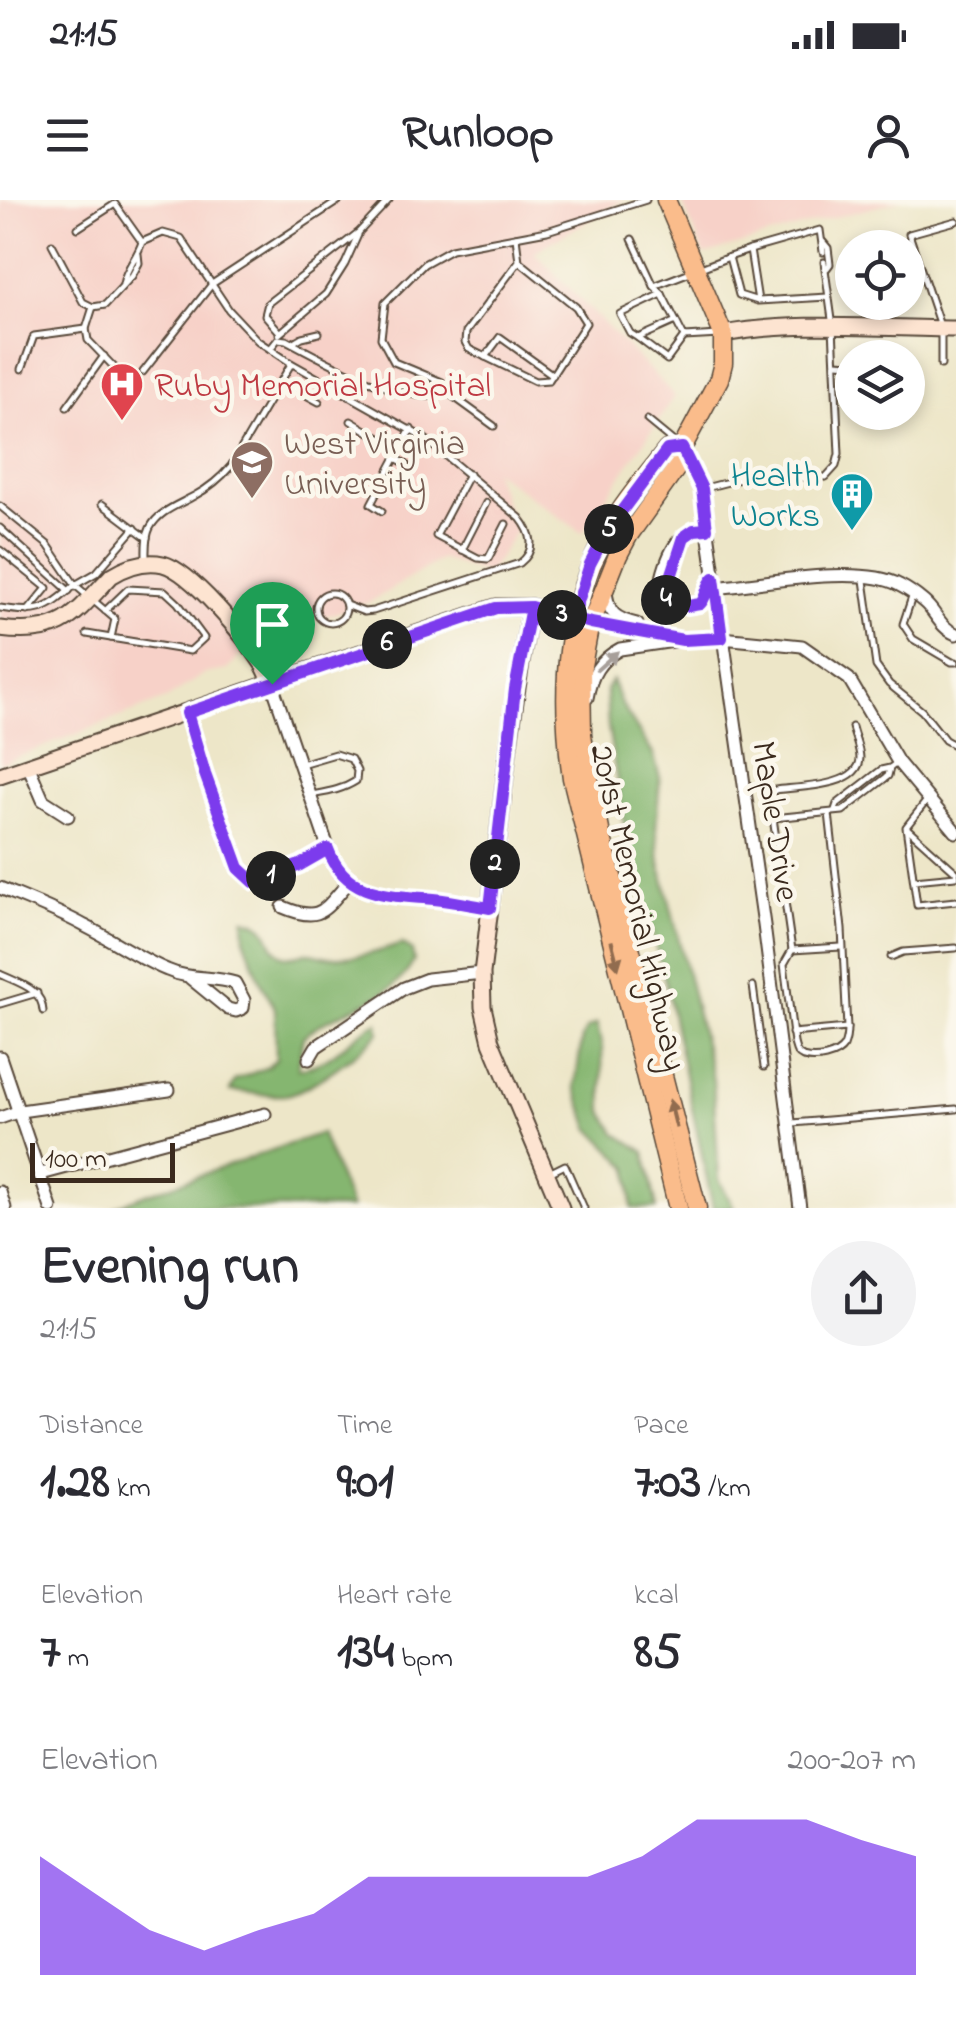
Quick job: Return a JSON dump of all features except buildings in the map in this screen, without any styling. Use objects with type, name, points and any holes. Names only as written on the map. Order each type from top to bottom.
[{"type":"main road","points":[[582,621],[628,536],[677,466],[682,448],[719,380],[723,334],[666,200]]},
{"type":"main road","points":[[582,621],[590,564],[609,528],[667,450],[682,448]]},
{"type":"main road","name":"201st Memorial Highway","points":[[582,621],[582,734],[586,769],[697,1208]]},
{"type":"main road","name":"201st Memorial Highway","points":[[582,621],[565,684],[572,778],[678,1208]]},
{"type":"street","points":[[723,334],[750,329],[832,327],[948,329]]},
{"type":"street","name":"Maple Drive","points":[[682,448],[702,489],[800,1208]]},
{"type":"street","points":[[0,630],[31,632],[51,628],[68,619],[119,571],[146,562],[166,565],[193,582],[264,665],[328,849],[350,882],[373,893],[490,908]]},
{"type":"street","points":[[715,583],[863,576],[888,580],[926,603],[949,632],[956,634]]},
{"type":"street","points":[[607,579],[607,602],[614,616],[683,640]]},
{"type":"street","points":[[0,775],[496,608],[531,607],[683,640]]},
{"type":"street","points":[[531,607],[515,689],[482,974],[485,1023],[562,1208]]},
{"type":"street","points":[[582,734],[590,685],[604,659],[620,649],[722,638],[802,646],[850,679],[894,765],[956,832]]},
{"type":"street","points":[[187,713],[239,868],[254,882],[300,865],[328,849]]},
{"type":"street","points":[[28,765],[44,800],[68,816]]},
{"type":"street","points":[[283,907],[312,916],[350,882]]},
{"type":"street","points":[[0,888],[88,927],[153,964],[190,978]]},
{"type":"street","points":[[308,1058],[316,1047],[404,988],[427,979],[482,974]]},
{"type":"street","points":[[0,1057],[51,1208]]},
{"type":"street","points":[[0,1118],[20,1111],[170,1090]]},
{"type":"street","points":[[41,1174],[265,1114]]},
{"type":"street","points":[[0,1192],[5,1208]]},
{"type":"lane","points":[[143,372],[212,284],[340,200]]},
{"type":"lane","points":[[389,200],[359,232],[268,303],[265,315],[279,335],[292,344],[369,382],[435,398],[450,394]]},
{"type":"lane","points":[[494,426],[450,394],[442,382],[394,362],[380,338],[386,304],[424,264],[451,249],[547,231],[646,200]]},
{"type":"lane","points":[[78,228],[115,204],[142,242]]},
{"type":"lane","points":[[941,365],[948,329],[910,234],[956,221]]},
{"type":"lane","points":[[654,286],[729,257],[820,230],[823,252]]},
{"type":"lane","points":[[270,349],[279,335],[326,294],[359,232]]},
{"type":"lane","points":[[52,244],[83,302],[94,307],[105,305],[123,284],[125,272],[142,242],[164,233],[181,238],[247,331],[291,363],[411,429],[469,474],[528,528],[532,548],[528,557],[508,568],[373,611],[346,605],[337,594],[327,593],[319,599],[316,609],[323,621],[333,623],[344,615],[346,605]]},
{"type":"lane","points":[[516,236],[519,262],[466,332],[465,342],[468,350],[535,381],[549,380],[586,323],[576,306],[519,262]]},
{"type":"lane","points":[[632,239],[684,337]]},
{"type":"lane","points":[[822,239],[828,248],[830,264],[826,271]]},
{"type":"lane","points":[[750,250],[758,301]]},
{"type":"lane","points":[[330,255],[340,257],[345,264]]},
{"type":"lane","points":[[729,257],[739,295],[758,301],[828,297]]},
{"type":"lane","points":[[702,489],[740,479],[826,477],[836,466],[839,454],[832,327],[824,262]]},
{"type":"lane","points":[[662,294],[642,308],[620,314],[630,332],[667,360],[684,337],[723,334]]},
{"type":"lane","points":[[94,307],[86,330],[88,340],[134,388]]},
{"type":"lane","points":[[660,318],[664,327]]},
{"type":"lane","points":[[641,337],[676,321]]},
{"type":"lane","points":[[649,324],[654,332]]},
{"type":"lane","points":[[640,328],[641,337]]},
{"type":"lane","points":[[22,369],[34,336],[86,330]]},
{"type":"lane","points":[[292,344],[302,337],[320,334]]},
{"type":"lane","points":[[485,357],[500,338],[553,375]]},
{"type":"lane","points":[[68,407],[104,356]]},
{"type":"lane","points":[[146,562],[146,538],[152,524],[165,511],[220,479],[291,363]]},
{"type":"lane","points":[[280,381],[318,402]]},
{"type":"lane","points":[[646,420],[682,448]]},
{"type":"lane","points":[[351,421],[400,450]]},
{"type":"lane","points":[[382,511],[371,504],[411,429]]},
{"type":"lane","points":[[396,458],[406,464]]},
{"type":"lane","points":[[469,474],[436,536],[478,558],[488,559],[506,524]]},
{"type":"lane","points":[[462,550],[486,503]]},
{"type":"lane","points":[[102,504],[146,538]]},
{"type":"lane","points":[[0,506],[48,544],[72,588]]},
{"type":"lane","points":[[0,528],[115,619],[111,638]]},
{"type":"lane","points":[[0,608],[28,611],[55,604],[96,573],[135,528]]},
{"type":"lane","points":[[707,529],[684,533],[666,603],[700,604],[708,584],[715,583]]},
{"type":"lane","points":[[0,550],[47,588],[28,611]]},
{"type":"lane","points":[[863,576],[876,666],[889,684],[956,746]]},
{"type":"lane","points":[[87,634],[190,651],[204,638],[178,602],[164,592],[128,589],[105,612]]},
{"type":"lane","points":[[913,594],[903,624],[914,639],[956,662]]},
{"type":"lane","points":[[852,727],[860,760],[858,767],[828,785],[775,790],[770,798],[792,950],[784,964],[792,1032],[797,1053],[802,1057],[828,1056],[846,1044],[832,812],[881,770],[894,765]]},
{"type":"lane","points":[[298,765],[335,754],[351,759],[358,771],[352,784],[308,795]]},
{"type":"lane","points":[[928,799],[906,827],[917,905],[956,901]]},
{"type":"lane","points":[[773,818],[832,812]]},
{"type":"lane","points":[[906,827],[956,874]]},
{"type":"lane","points":[[913,880],[956,874]]},
{"type":"lane","points":[[792,950],[841,947]]},
{"type":"lane","points":[[891,957],[903,952],[956,948]]},
{"type":"lane","points":[[0,974],[37,993],[43,1011]]},
{"type":"lane","points":[[753,986],[764,1067]]},
{"type":"lane","points":[[0,1004],[37,993]]},
{"type":"lane","points":[[792,1032],[847,1028]]},
{"type":"lane","points":[[790,1124],[956,1108]]},
{"type":"lane","points":[[546,1174],[565,1165],[584,1208]]},
{"type":"shaded area","name":"West Virginia University","points":[[0,200],[624,200],[534,252],[675,396],[582,533],[493,470],[516,531],[488,574],[441,559],[370,602],[259,637],[239,651],[241,654],[228,670],[204,674],[168,698],[0,764]]},
{"type":"shaded area","points":[[681,200],[768,201],[902,200],[704,255]]},
{"type":"green space","points":[[612,680],[620,702],[653,754],[660,778],[656,827],[660,862],[713,1080],[719,1179],[734,1208],[713,1208],[666,985],[626,836],[608,726],[606,690]]},
{"type":"green space","points":[[244,919],[261,925],[277,951],[286,956],[310,953],[349,957],[402,944],[412,951],[414,961],[392,987],[303,1037],[298,1069],[322,1061],[378,1022],[379,1033],[321,1078],[286,1095],[230,1091],[235,1080],[268,1067],[276,1059],[275,1009],[245,941]]},
{"type":"green space","points":[[597,1024],[602,1048],[603,1111],[616,1133],[645,1152],[657,1208],[632,1208],[629,1168],[590,1128],[575,1086],[582,1038],[587,1028]]},
{"type":"green space","points":[[321,1133],[351,1208],[114,1208],[135,1198]]},
{"type":"place","name":"Ruby Memorial Hospital","points":[[122,422]]},
{"type":"place","name":"West Virginia University","points":[[252,500]]},
{"type":"place","name":"Health Works","points":[[852,532]]},
{"type":"route","points":[[272,684],[187,713],[239,868],[254,882],[300,865],[328,849],[350,882],[373,893],[490,908],[515,689],[531,607],[591,623],[683,640],[722,638],[714,578],[700,604],[674,605],[666,601],[684,537],[688,532],[707,529],[697,476],[682,448],[667,450],[609,528],[590,564],[573,618],[531,607],[496,608],[272,684]]}]
